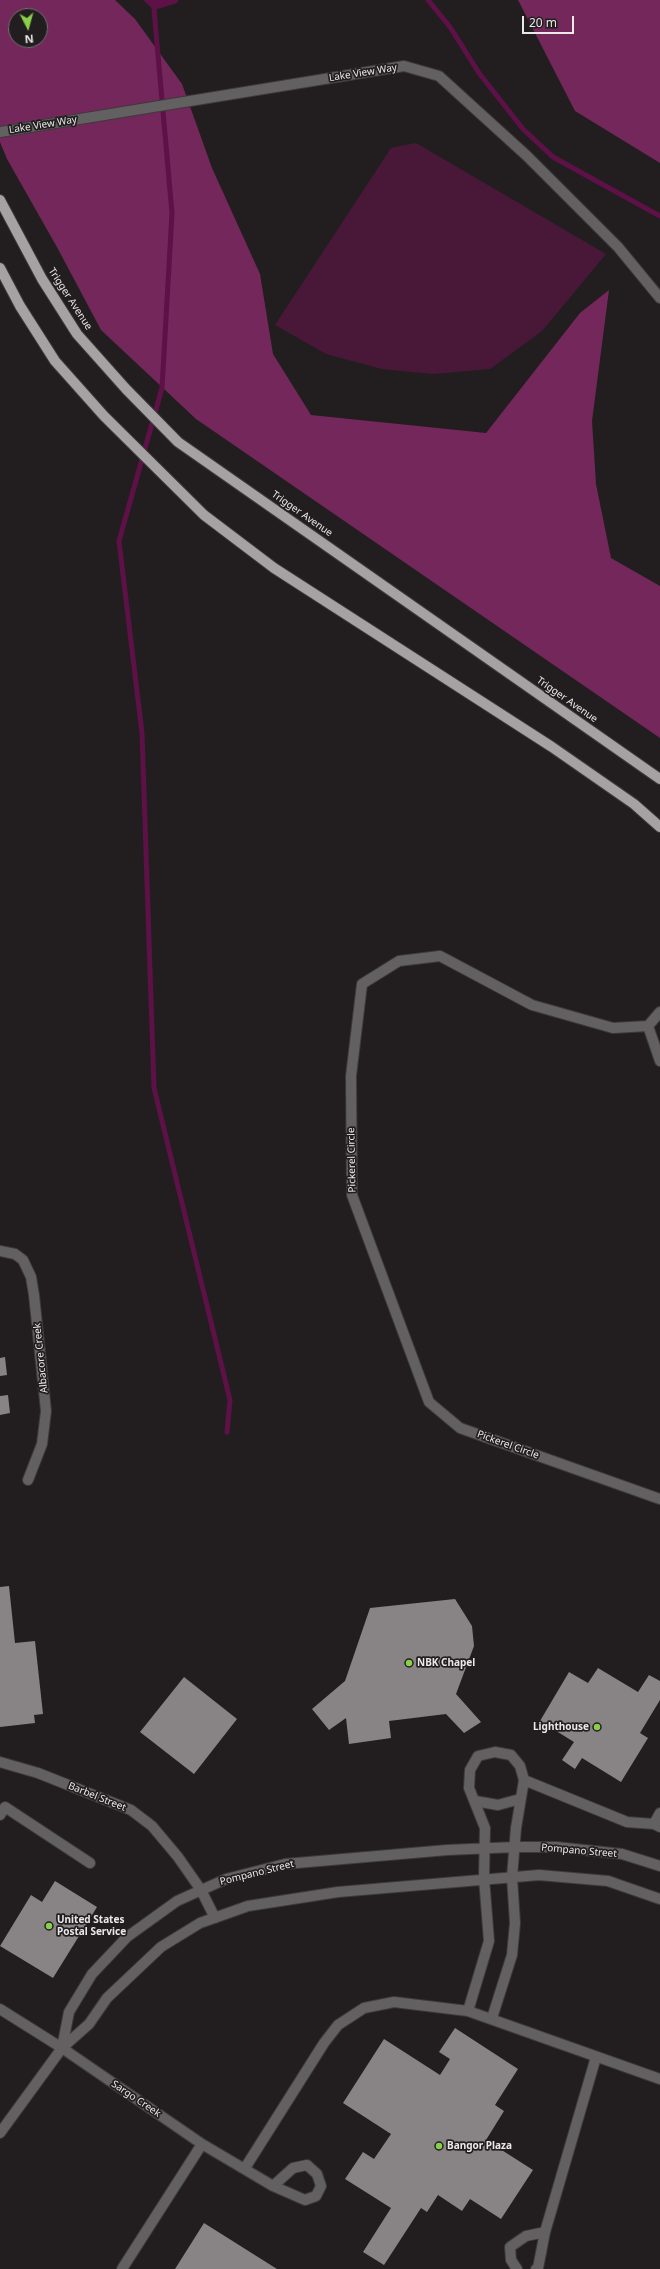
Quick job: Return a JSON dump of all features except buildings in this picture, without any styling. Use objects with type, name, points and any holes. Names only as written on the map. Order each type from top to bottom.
[{"type":"main road","name":"Trigger Avenue","points":[[0,200],[42,279],[77,334],[126,389],[178,442],[660,779]]},
{"type":"main road","points":[[0,268],[20,306],[55,361],[104,416],[204,515],[274,568],[552,747],[634,804],[660,827]]},
{"type":"street","name":"Lake View Way","points":[[0,132],[404,66],[439,76],[445,81],[527,156],[618,247],[660,298]]},
{"type":"street","name":"Pickerel Circle","points":[[648,1026],[613,1028],[532,1005],[440,956],[399,961],[362,984],[351,1076],[352,1195],[428,1402],[460,1428],[660,1499]]},
{"type":"street","points":[[660,1012],[648,1026],[660,1061]]},
{"type":"street","name":"Albacore Creek","points":[[0,1251],[15,1254],[23,1260],[31,1277],[36,1310],[46,1411],[42,1444],[28,1480]]},
{"type":"street","points":[[468,2011],[489,1941],[484,1878],[485,1828],[470,1788],[470,1770],[478,1756],[495,1752],[511,1755],[520,1766],[524,1780],[520,1799],[512,1877],[515,1923],[512,1955],[492,2018]]},
{"type":"street","name":"Barbel Street","points":[[0,1762],[38,1773],[131,1810],[152,1826],[178,1857],[201,1890],[214,1918]]},
{"type":"street","points":[[524,1780],[627,1822],[657,1825],[660,1813]]},
{"type":"street","points":[[475,1801],[498,1806],[520,1799]]},
{"type":"street","points":[[0,1815],[5,1807],[90,1863]]},
{"type":"street","name":"Pompano Street","points":[[62,2048],[69,2012],[92,1974],[127,1937],[177,1901],[226,1878],[285,1864],[447,1850],[515,1847],[556,1847],[622,1854],[660,1866]]},
{"type":"street","points":[[0,2133],[62,2048],[89,2024],[107,1998],[161,1947],[200,1923],[214,1918],[248,1906],[338,1892],[484,1878],[539,1875],[608,1881],[660,1899]]},
{"type":"street","points":[[245,2168],[312,2061],[338,2025],[364,2008],[394,2002],[468,2011],[492,2018],[660,2079]]},
{"type":"street","name":"Sargo Creek","points":[[0,2009],[62,2048],[202,2144],[245,2168],[273,2186],[305,2200],[316,2196],[321,2186],[317,2174],[307,2165],[293,2168],[273,2186]]},
{"type":"street","points":[[536,2269],[538,2268],[545,2232],[596,2057]]},
{"type":"street","points":[[122,2269],[202,2144]]},
{"type":"street","points":[[517,2269],[511,2260],[510,2247],[526,2236],[545,2232]]},
{"type":"shaded area","points":[[0,0],[115,0],[135,19],[182,84],[212,168],[260,274],[273,354],[311,415],[486,433],[580,313],[609,290],[592,421],[596,484],[611,558],[660,586],[660,738],[196,419],[101,330],[58,249],[7,159],[0,142]]},
{"type":"shaded area","points":[[143,0],[179,0],[177,3],[154,10]]},
{"type":"shaded area","points":[[518,0],[660,0],[660,163],[575,111]]},
{"type":"shaded area","points":[[416,143],[606,254],[542,331],[490,369],[433,374],[382,369],[326,354],[275,325],[391,148]]},
{"type":"waterway","points":[[157,0],[154,10],[172,213],[162,388],[119,541],[142,733],[154,1088],[230,1400],[227,1432]]},
{"type":"waterway","points":[[428,0],[450,27],[479,73],[523,129],[553,157],[660,216]]},
{"type":"place","name":"NBK Chapel","points":[[409,1663]]},
{"type":"place","name":"Lighthouse","points":[[597,1727]]},
{"type":"place","name":"United States Postal Service","points":[[49,1926]]},
{"type":"place","name":"Bangor Plaza","points":[[439,2146]]}]
